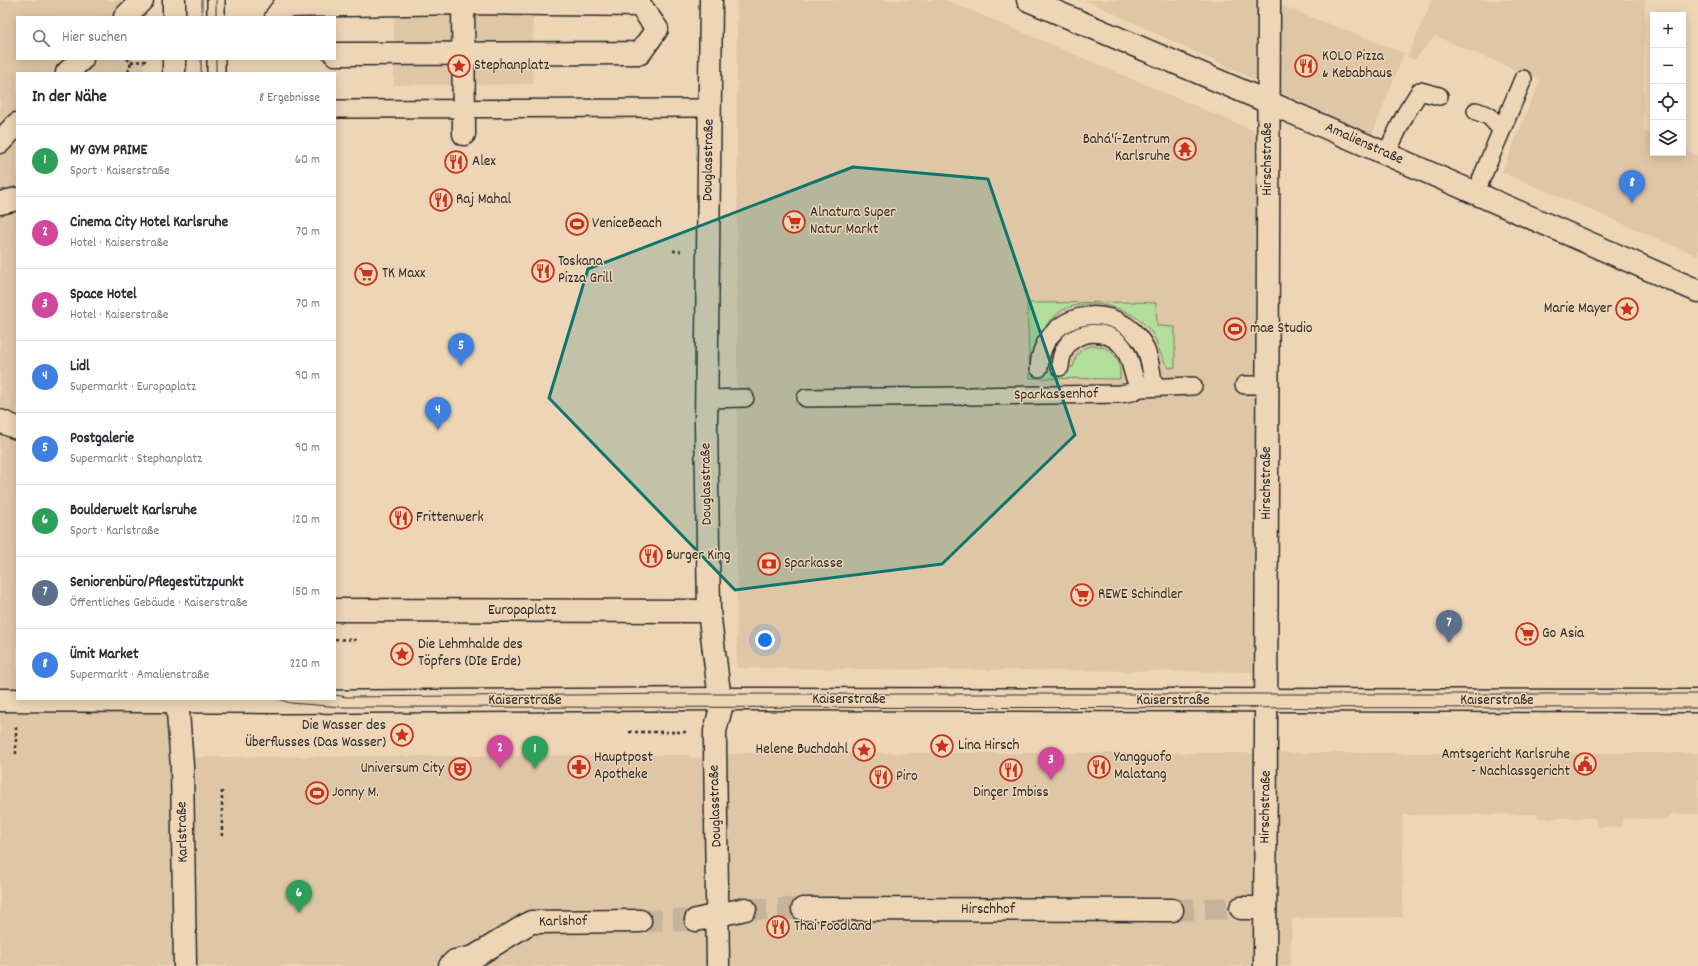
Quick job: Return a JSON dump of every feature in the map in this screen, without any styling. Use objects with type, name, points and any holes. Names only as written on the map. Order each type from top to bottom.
[{"type":"street","points":[[126,16],[142,0]]},
{"type":"street","points":[[174,0],[174,16]]},
{"type":"street","name":"Douglasstraße","points":[[711,0],[707,399],[709,612],[720,699],[714,746],[718,966]]},
{"type":"street","name":"Amalienstraße","points":[[1028,0],[1268,102],[1698,291]]},
{"type":"street","name":"Hirschstraße","points":[[1265,966],[1269,0]]},
{"type":"street","points":[[463,1],[464,134]]},
{"type":"street","points":[[277,16],[284,6],[463,1],[640,5],[657,29],[640,53],[336,54]]},
{"type":"street","points":[[68,72],[81,60]]},
{"type":"street","points":[[174,60],[174,72]]},
{"type":"street","points":[[0,142],[16,125]]},
{"type":"street","points":[[0,203],[16,199]]},
{"type":"street","points":[[0,421],[16,428]]},
{"type":"street","name":"Europaplatz","points":[[336,610],[709,612]]},
{"type":"street","name":"Kaiserstraße","points":[[0,700],[377,702],[720,699],[1267,701],[1698,700]]},
{"type":"street","name":"Karlstraße","points":[[177,700],[182,766],[185,966]]},
{"type":"street","points":[[1241,908],[1265,908]]},
{"type":"street","points":[[696,920],[745,909]]},
{"type":"street","name":"Hirschhof","points":[[803,910],[1172,910]]},
{"type":"street","name":"Karlshof","points":[[450,966],[455,961],[474,957],[531,922],[640,921]]},
{"type":"lane","points":[[216,0],[216,16]]},
{"type":"lane","points":[[216,60],[216,72]]},
{"type":"lane","points":[[1475,194],[1523,79]]},
{"type":"lane","points":[[1386,154],[1406,113],[1420,91],[1438,96]]},
{"type":"lane","points":[[336,109],[710,108]]},
{"type":"lane","points":[[1476,111],[1489,116],[1501,129]]},
{"type":"lane","name":"Sparkassenhof","points":[[1040,368],[1042,351],[1059,327],[1077,318],[1089,315],[1107,316],[1125,324],[1140,339],[1146,349],[1150,362],[1147,387]]},
{"type":"lane","name":"Sparkassenhof","points":[[1060,367],[1064,350],[1073,340],[1086,334],[1103,334],[1112,337],[1123,348],[1129,360],[1134,379],[1147,387]]},
{"type":"lane","points":[[1244,385],[1268,385]]},
{"type":"lane","name":"Sparkassenhof","points":[[806,398],[1120,394],[1147,387],[1193,386]]},
{"type":"lane","points":[[707,399],[745,398]]},
{"type":"lane","points":[[698,694],[720,699]]},
{"type":"path","points":[[128,60],[131,62],[142,61]]},
{"type":"path","points":[[128,72],[131,62]]},
{"type":"path","points":[[629,732],[679,732]]},
{"type":"path","points":[[222,791],[222,839]]},
{"type":"highlighted area","points":[[853,167],[988,179],[1075,435],[942,564],[735,590],[549,398],[588,269]]},
{"type":"shaded area","points":[[0,0],[145,0],[145,16],[16,16],[16,60],[144,60],[144,72],[16,72],[16,700],[166,707],[168,753],[199,757],[688,755],[692,758],[745,753],[1698,753],[1698,814],[1672,814],[1667,820],[1622,818],[1622,827],[1596,827],[1596,818],[1538,818],[1537,814],[1403,815],[1403,917],[1292,918],[1290,966],[0,966]]},
{"type":"shaded area","points":[[394,0],[533,0],[533,84],[394,85]]},
{"type":"shaded area","points":[[737,0],[946,0],[1257,132],[1259,672],[737,668]]},
{"type":"shaded area","points":[[1085,0],[1267,0],[1404,53],[1372,135]]},
{"type":"shaded area","points":[[1432,0],[1645,0],[1643,131],[1650,134],[1650,156],[1686,156],[1686,150],[1698,156],[1698,256],[1502,172],[1540,80],[1435,36],[1414,60],[1407,57]]},
{"type":"green space","points":[[1027,303],[1156,303],[1157,326],[1175,327],[1175,367],[1169,368],[1163,359],[1151,331],[1133,315],[1113,307],[1090,304],[1069,307],[1060,312],[1048,323],[1036,344],[1032,360],[1032,368],[1073,367],[1076,356],[1081,350],[1086,347],[1097,346],[1108,350],[1116,357],[1119,365],[1120,379],[1030,378]]},
{"type":"tunnel","points":[[1172,910],[1241,908]]},
{"type":"tunnel","points":[[745,909],[803,909]]},
{"type":"tunnel","points":[[640,921],[696,920]]},
{"type":"tram line","points":[[202,0],[202,16]]},
{"type":"tram line","points":[[216,0],[216,16]]},
{"type":"tram line","points":[[201,60],[201,72]]},
{"type":"tram line","points":[[216,60],[216,72]]},
{"type":"tram line","points":[[336,695],[347,697],[683,694],[1698,694]]},
{"type":"tram line","points":[[282,700],[290,703],[342,707],[1698,708]]},
{"type":"place","name":"Stephanplatz","points":[[459,66]]},
{"type":"place","name":"KOLO Pizza & Kebabhaus","points":[[1306,66]]},
{"type":"place","name":"Bahá'í-Zentrum Karlsruhe","points":[[1185,149]]},
{"type":"place","name":"Alex","points":[[456,162]]},
{"type":"place","name":"Raj Mahal","points":[[441,200]]},
{"type":"place","name":"Ümit Market","points":[[1632,203]]},
{"type":"place","name":"Alnatura Super Natur Markt","points":[[794,222]]},
{"type":"place","name":"VeniceBeach","points":[[577,224]]},
{"type":"place","name":"Toskana Pizza Grill","points":[[543,271]]},
{"type":"place","name":"TK Maxx","points":[[366,274]]},
{"type":"place","name":"Marie Mayer","points":[[1627,309]]},
{"type":"place","name":"mae Studio","points":[[1235,329]]},
{"type":"place","name":"Postgalerie","points":[[461,366]]},
{"type":"place","name":"Lidl","points":[[438,430]]},
{"type":"place","name":"Frittenwerk","points":[[401,518]]},
{"type":"place","name":"Burger King","points":[[651,556]]},
{"type":"place","name":"Sparkasse","points":[[769,564]]},
{"type":"place","name":"REWE Schindler","points":[[1082,595]]},
{"type":"place","name":"Go Asia","points":[[1527,634]]},
{"type":"place","name":"Seniorenbüro/Pflegestützpunkt","points":[[1449,643]]},
{"type":"place","name":"Die Lehmhalde des Töpfers (DIe Erde)","points":[[402,654]]},
{"type":"place","name":"Die Wasser des Überflusses (Das Wasser)","points":[[402,735]]},
{"type":"place","name":"Lina Hirsch","points":[[942,746]]},
{"type":"place","name":"Helene Buchdahl","points":[[864,750]]},
{"type":"place","name":"Amtsgericht Karlsruhe - Nachlassgericht","points":[[1585,764]]},
{"type":"place","name":"Hauptpost Apotheke","points":[[579,767]]},
{"type":"place","name":"Yangguofo Malatang","points":[[1099,767]]},
{"type":"place","name":"Cinema City Hotel Karlsruhe","points":[[500,768]]},
{"type":"place","name":"Universum City","points":[[460,769]]},
{"type":"place","name":"MY GYM PRIME","points":[[535,769]]},
{"type":"place","name":"Dinçer Imbiss","points":[[1011,770]]},
{"type":"place","name":"Piro","points":[[881,777]]},
{"type":"place","name":"Space Hotel","points":[[1051,780]]},
{"type":"place","name":"Jonny M.","points":[[317,793]]},
{"type":"place","name":"Boulderwelt Karlsruhe","points":[[299,913]]},
{"type":"place","name":"Thai Foodland","points":[[778,927]]}]
